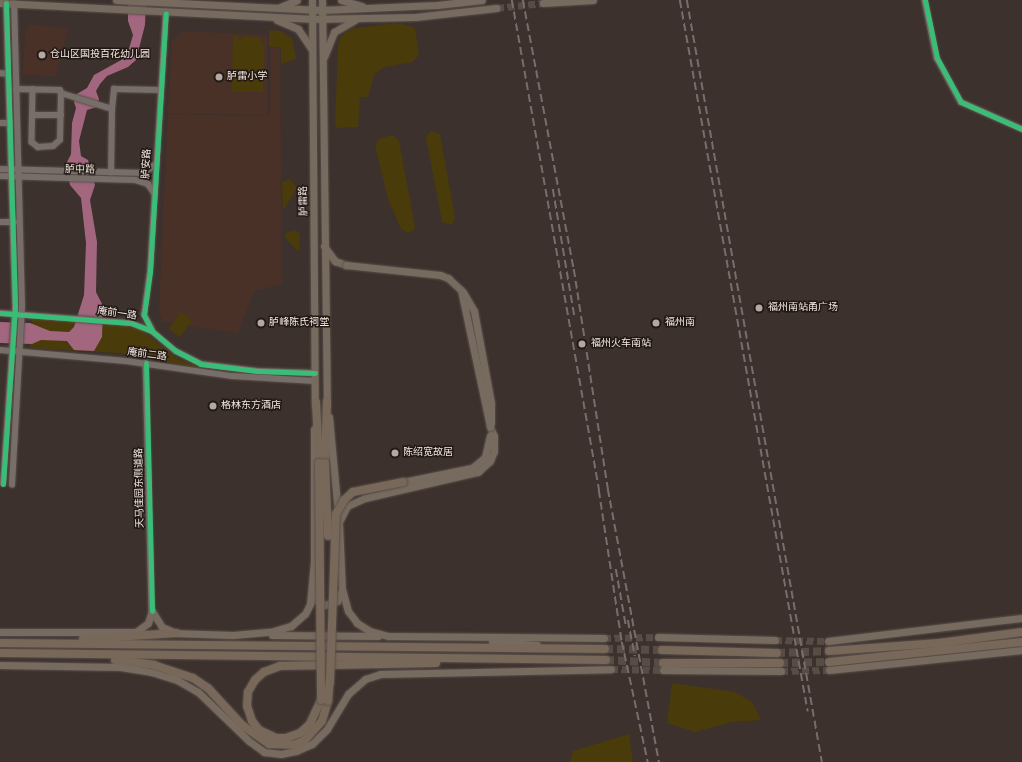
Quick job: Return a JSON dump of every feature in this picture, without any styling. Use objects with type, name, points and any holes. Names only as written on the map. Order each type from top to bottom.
[{"type":"highway","points":[[327,401],[322,463],[325,701],[310,724],[300,733],[286,738],[270,736],[259,730],[252,721],[247,706],[248,692],[255,680],[274,667],[300,664],[395,665],[489,658]]},
{"type":"highway","points":[[316,402],[322,463],[330,682]]},
{"type":"highway","points":[[0,653],[69,654],[127,660],[176,671],[208,688],[242,725],[269,744],[294,745],[305,740],[322,721],[330,682],[334,595],[333,527],[337,510],[353,492],[404,486]]},
{"type":"highway","points":[[829,651],[939,643],[1022,632]]},
{"type":"highway","points":[[0,642],[177,633]]},
{"type":"highway","points":[[0,642],[605,649]]},
{"type":"highway","points":[[829,666],[1022,642]]},
{"type":"highway","points":[[662,650],[777,652]]},
{"type":"highway","points":[[87,656],[606,660]]},
{"type":"highway","points":[[663,667],[781,667]]},
{"type":"main road","points":[[116,0],[162,1],[312,10],[372,8],[482,0]]},
{"type":"main road","points":[[275,8],[297,0]]},
{"type":"main road","name":"胪雷路","points":[[312,0],[316,402],[312,463],[314,562]]},
{"type":"main road","name":"胪雷路","points":[[322,0],[321,69],[327,401],[340,524],[342,589],[348,611],[357,623],[370,631],[388,636]]},
{"type":"main road","points":[[340,0],[372,8]]},
{"type":"main road","points":[[543,3],[593,0]]},
{"type":"main road","points":[[7,3],[122,11],[311,19],[415,17],[497,8]]},
{"type":"main road","points":[[268,18],[298,29],[312,51]]},
{"type":"main road","points":[[321,69],[326,47],[334,32],[344,24],[363,18]]},
{"type":"main road","points":[[324,246],[335,261],[346,265],[440,275],[448,278],[461,290],[490,427],[488,451],[476,466],[464,471],[404,486],[357,500],[345,510],[340,524]]},
{"type":"main road","points":[[314,562],[314,597],[319,603],[335,603],[342,589]]},
{"type":"main road","points":[[233,635],[278,631],[298,622],[310,604],[314,562]]},
{"type":"main road","points":[[152,611],[162,627],[177,633],[446,638],[604,638]]},
{"type":"main road","points":[[0,632],[87,632],[134,635],[148,623],[152,611]]},
{"type":"main road","points":[[828,640],[1022,618]]},
{"type":"main road","points":[[658,637],[775,640]]},
{"type":"main road","points":[[446,638],[582,649]]},
{"type":"main road","points":[[829,666],[1022,650]]},
{"type":"main road","points":[[0,665],[111,667],[156,666]]},
{"type":"main road","points":[[395,665],[504,672]]},
{"type":"main road","points":[[111,667],[151,672],[177,680],[198,692],[248,741],[264,752],[281,754],[312,744],[327,729],[348,694],[372,676],[394,671],[504,672],[611,669]]},
{"type":"street","points":[[925,0],[937,58],[961,102],[1022,129]]},
{"type":"street","points":[[3,484],[15,317],[14,220],[8,74],[7,3]]},
{"type":"street","points":[[7,3],[16,89],[22,317],[12,485]]},
{"type":"street","name":"胪安路","points":[[144,315],[155,194],[160,90],[166,13]]},
{"type":"street","points":[[0,73],[8,74]]},
{"type":"street","points":[[111,173],[112,109],[114,88],[160,90]]},
{"type":"street","points":[[16,89],[60,90],[60,93],[112,109]]},
{"type":"street","points":[[32,89],[32,142],[38,147],[53,146],[59,142],[61,116],[60,93]]},
{"type":"street","points":[[32,116],[61,116]]},
{"type":"street","points":[[0,123],[10,123]]},
{"type":"street","name":"胪中路","points":[[0,169],[97,173],[144,173],[156,164]]},
{"type":"street","name":"胪中路","points":[[0,176],[19,178],[142,181],[148,184],[155,194]]},
{"type":"street","points":[[0,221],[14,220]]},
{"type":"street","name":"庵前一路","points":[[0,313],[15,317],[79,318],[131,323],[152,331],[176,351],[201,364],[250,371],[315,373]]},
{"type":"street","points":[[131,323],[138,322],[144,315],[152,331]]},
{"type":"street","name":"庵前二路","points":[[0,350],[20,349],[146,363],[210,374],[315,381]]},
{"type":"street","name":"天马佳园东侧道路","points":[[146,363],[152,611]]},
{"type":"shaded area","points":[[128,0],[146,0],[145,25],[136,60],[128,67],[107,76],[100,84],[96,91],[99,99],[97,107],[87,110],[79,141],[81,156],[88,160],[95,185],[90,200],[97,242],[96,292],[103,306],[102,337],[94,351],[74,350],[67,341],[41,340],[32,344],[0,343],[0,322],[30,323],[50,331],[69,332],[74,327],[84,295],[86,243],[81,198],[70,185],[66,164],[71,154],[72,123],[76,108],[74,102],[75,95],[87,88],[94,75],[123,59],[128,52],[133,35],[128,21]]},
{"type":"shaded area","points":[[388,24],[403,24],[415,28],[419,55],[412,62],[385,67],[374,74],[368,97],[360,97],[358,127],[337,128],[335,124],[338,46],[340,37],[351,29]]},
{"type":"shaded area","name":"仓山区国投百花幼儿园","points":[[28,26],[68,28],[56,76],[23,75],[25,34]]},
{"type":"shaded area","points":[[269,30],[280,31],[292,38],[296,59],[281,64],[281,47],[269,47]]},
{"type":"shaded area","name":"胪雷小学","points":[[183,31],[267,35],[267,115],[168,113],[172,41]]},
{"type":"shaded area","points":[[233,36],[238,36],[238,41],[245,36],[257,37],[264,44],[263,92],[232,92]]},
{"type":"shaded area","points":[[280,47],[282,284],[254,291],[238,333],[162,321],[159,310],[168,114],[270,116],[271,48]]},
{"type":"shaded area","points":[[431,131],[440,134],[455,218],[452,225],[442,222],[426,137]]},
{"type":"shaded area","points":[[393,135],[399,141],[415,227],[414,230],[408,233],[401,229],[388,199],[375,145],[380,138]]},
{"type":"shaded area","points":[[290,179],[297,188],[283,211],[282,182]]},
{"type":"shaded area","points":[[294,230],[300,234],[299,252],[285,238],[286,233]]},
{"type":"shaded area","points":[[181,312],[192,320],[180,337],[169,329]]},
{"type":"shaded area","points":[[32,319],[118,324],[141,330],[178,359],[199,366],[202,369],[118,353],[30,348]]},
{"type":"shaded area","points":[[672,683],[735,692],[752,702],[761,720],[732,722],[695,732],[667,723]]},
{"type":"shaded area","points":[[629,734],[633,762],[570,762],[573,751]]},
{"type":"tunnel","points":[[497,8],[543,3]]},
{"type":"tunnel","points":[[604,638],[658,637]]},
{"type":"tunnel","points":[[775,640],[828,641]]},
{"type":"tunnel","points":[[605,649],[662,650]]},
{"type":"tunnel","points":[[777,653],[829,651]]},
{"type":"tunnel","points":[[606,660],[663,663]]},
{"type":"tunnel","points":[[780,663],[829,662]]},
{"type":"tunnel","points":[[611,669],[663,670]]},
{"type":"tunnel","points":[[781,671],[829,670]]},
{"type":"railway","points":[[512,0],[599,490],[622,642],[648,762]]},
{"type":"railway","points":[[523,0],[574,269],[608,489],[659,762]]},
{"type":"railway","points":[[680,0],[808,712]]},
{"type":"railway","points":[[687,0],[822,762]]},
{"type":"railway","points":[[553,189],[575,319]]},
{"type":"railway","points":[[616,569],[626,626]]},
{"type":"railway","points":[[628,620],[635,656]]},
{"type":"cycle path","points":[[925,0],[937,58],[961,102],[1022,129]]},
{"type":"cycle path","points":[[3,484],[15,306],[6,3]]},
{"type":"cycle path","points":[[152,331],[144,315],[150,271],[166,13]]},
{"type":"cycle path","points":[[0,313],[131,323],[152,331],[176,351],[201,364],[258,371],[315,373]]},
{"type":"cycle path","points":[[146,363],[152,611]]},
{"type":"place","name":"仓山区国投百花幼儿园","points":[[42,55]]},
{"type":"place","name":"胪雷小学","points":[[219,77]]},
{"type":"place","name":"福州南站甬广场","points":[[759,308]]},
{"type":"place","name":"胪峰陈氏祠堂","points":[[261,323]]},
{"type":"place","name":"福州南","points":[[656,323]]},
{"type":"place","name":"福州火车南站","points":[[582,344]]},
{"type":"place","name":"格林东方酒店","points":[[213,406]]},
{"type":"place","name":"陈绍宽故居","points":[[395,453]]}]
